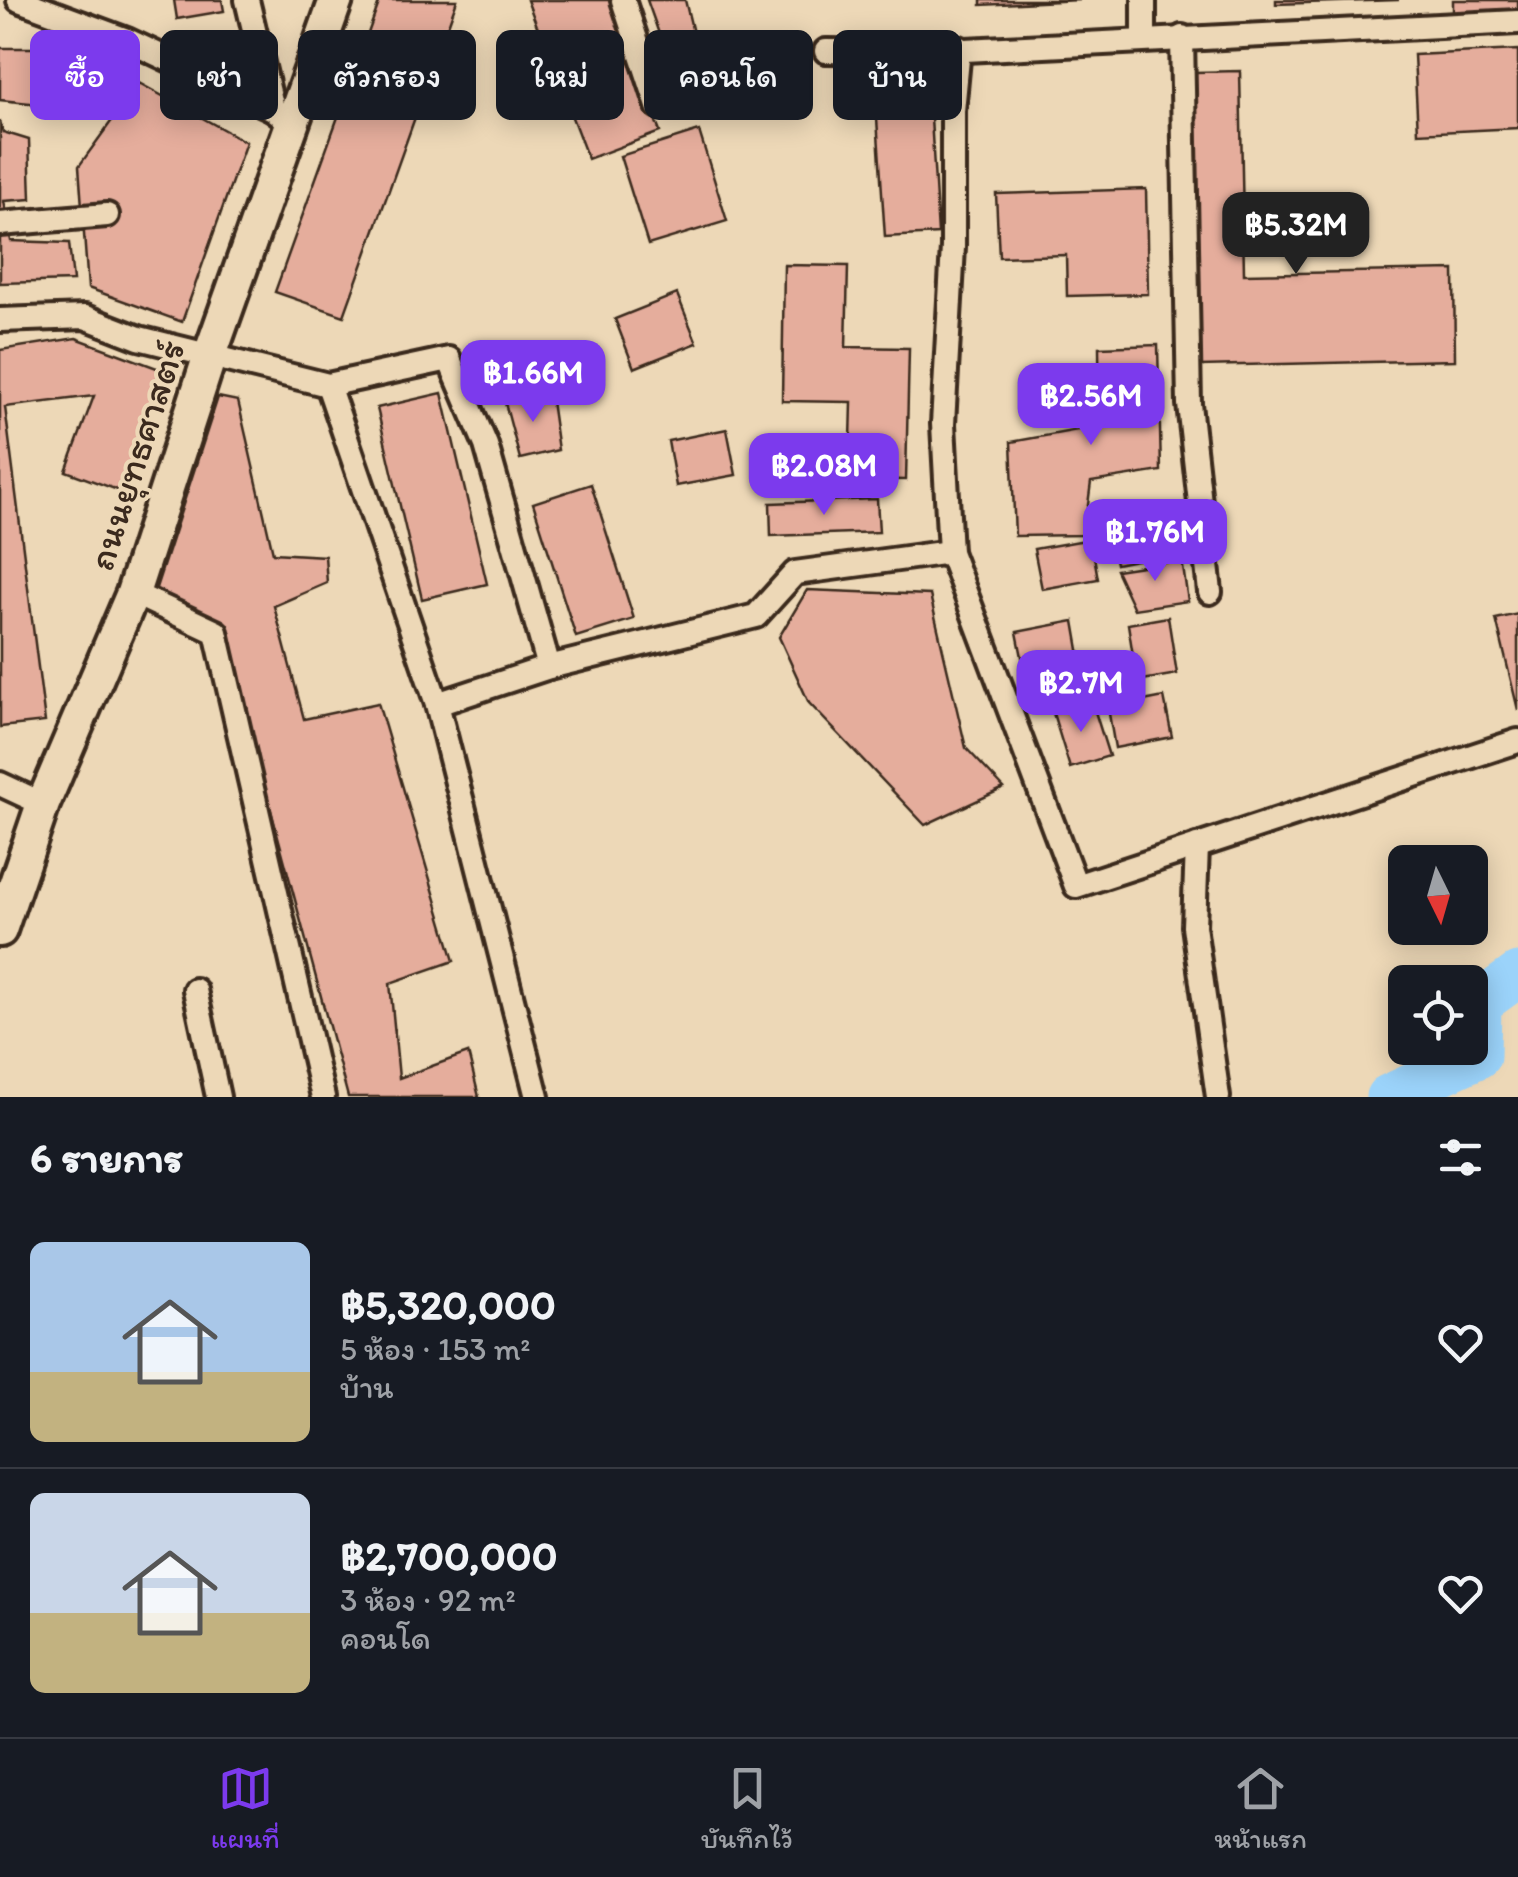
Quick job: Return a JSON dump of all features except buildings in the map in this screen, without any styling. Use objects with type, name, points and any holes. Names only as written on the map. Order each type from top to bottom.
[{"type":"street","points":[[18,0],[44,5],[127,40],[282,116]]},
{"type":"street","points":[[247,0],[282,116]]},
{"type":"street","name":"ถนนยุทธศาสตร์","points":[[0,930],[43,804],[133,593],[282,116],[336,0]]},
{"type":"street","points":[[623,0],[644,64]]},
{"type":"street","points":[[1144,0],[1144,39]]},
{"type":"street","points":[[962,48],[1518,22]]},
{"type":"street","points":[[1182,37],[1189,404],[1210,592]]},
{"type":"street","points":[[826,51],[833,51]]},
{"type":"street","points":[[953,120],[953,247],[943,424],[950,552],[1076,886],[1518,741]]},
{"type":"street","points":[[0,224],[107,215]]},
{"type":"street","points":[[0,320],[85,317],[138,338],[328,385],[449,360],[486,445],[550,667]]},
{"type":"street","points":[[328,385],[437,704],[537,1097]]},
{"type":"street","points":[[437,704],[550,667],[756,616],[796,573],[950,552]]},
{"type":"street","points":[[133,593],[216,632],[323,1097]]},
{"type":"street","points":[[0,784],[43,804]]},
{"type":"street","points":[[1197,846],[1194,926],[1218,1097]]},
{"type":"street","points":[[195,990],[218,1097]]},
{"type":"waterway","points":[[1388,1097],[1478,1056],[1479,1003],[1518,975]]}]
